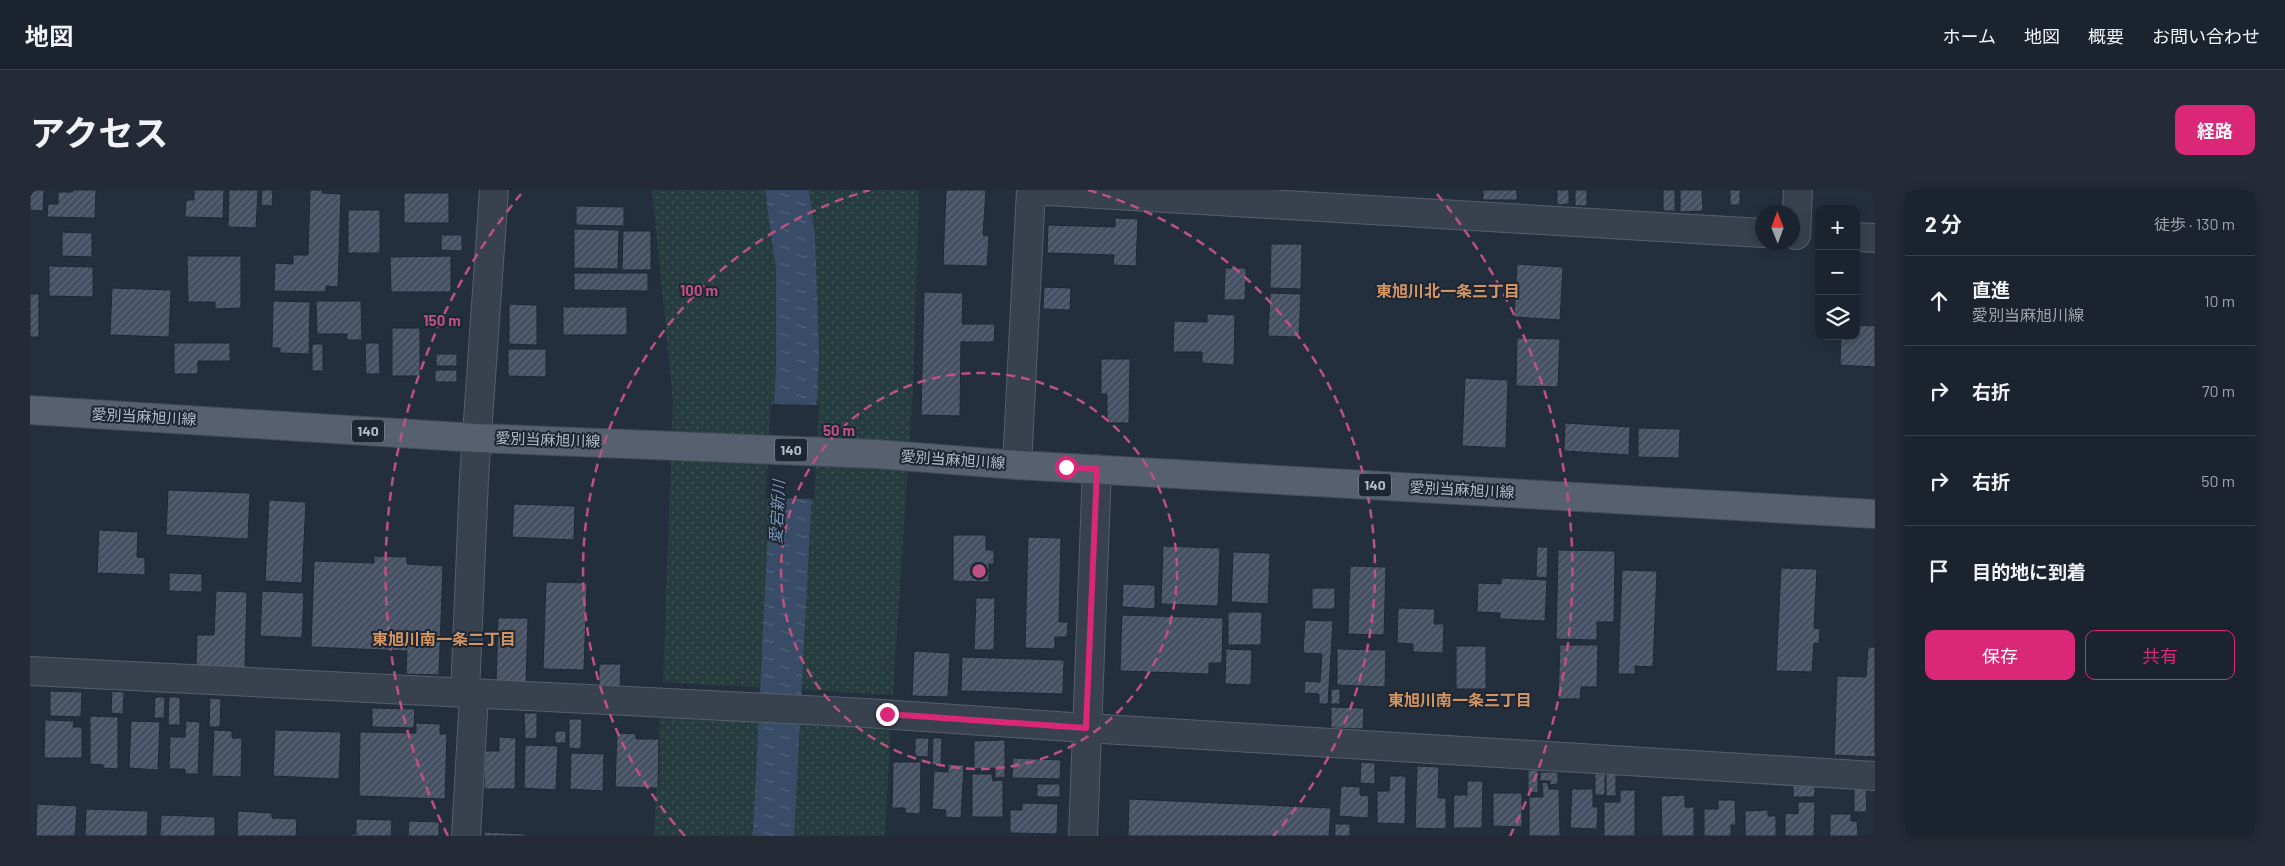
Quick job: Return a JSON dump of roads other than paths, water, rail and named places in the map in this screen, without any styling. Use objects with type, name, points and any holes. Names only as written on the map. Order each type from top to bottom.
[{"type":"main road","name":"愛別当麻旭川線","points":[[30,410],[477,438],[706,445],[876,454],[1017,465],[1875,514]]},
{"type":"street","points":[[466,836],[477,438],[494,190]]},
{"type":"street","points":[[1017,465],[1031,190],[1755,233]]},
{"type":"street","points":[[1798,190],[1802,235]]},
{"type":"street","points":[[1860,237],[1875,238]]},
{"type":"street","points":[[1083,836],[1097,469]]},
{"type":"street","points":[[30,671],[866,713],[1875,776]]},
{"type":"water","name":"愛宕新川","points":[[765,190],[809,190],[815,237],[819,356],[794,836],[753,836],[776,365],[776,270]]},
{"type":"district","name":"東旭川北一条三丁目","points":[[1448,291]]},
{"type":"district","name":"東旭川南一条二丁目","points":[[444,639]]},
{"type":"district","name":"東旭川南一条三丁目","points":[[1460,700]]}]
